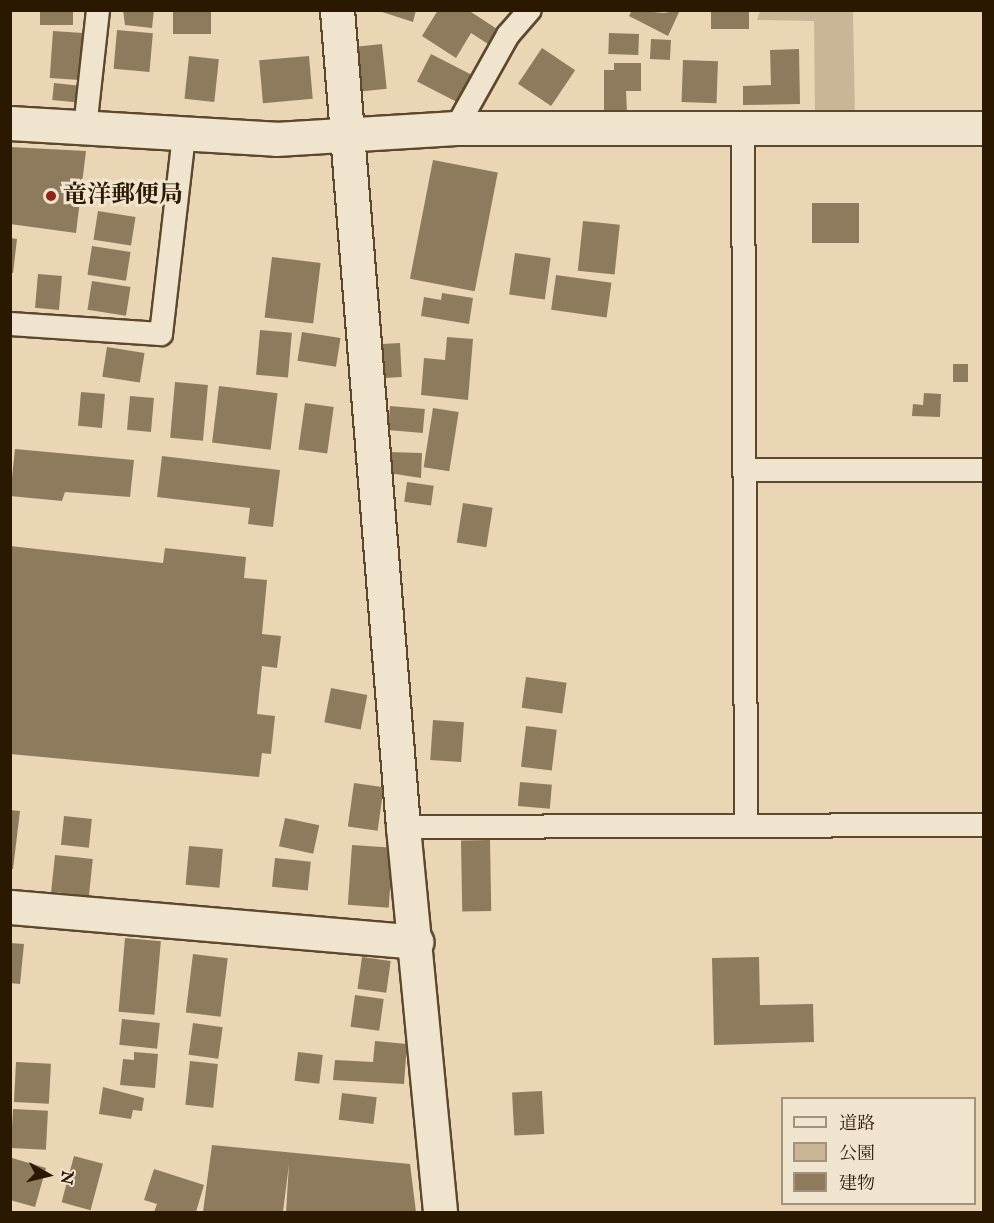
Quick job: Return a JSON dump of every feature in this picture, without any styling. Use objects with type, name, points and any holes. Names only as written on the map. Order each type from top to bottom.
[{"type":"street","points":[[85,128],[98,10]]},
{"type":"street","points":[[337,10],[403,827],[416,942],[440,1212]]},
{"type":"street","points":[[456,128],[508,35],[530,10]]},
{"type":"street","points":[[10,123],[276,139],[456,128],[984,128]]},
{"type":"street","points":[[743,128],[746,826]]},
{"type":"street","points":[[10,324],[161,334],[184,135]]},
{"type":"street","points":[[744,470],[984,470]]},
{"type":"street","points":[[403,827],[984,825]]},
{"type":"street","points":[[10,907],[416,942]]},
{"type":"green space","points":[[760,11],[853,11],[855,116],[815,119],[814,21],[757,20]]},
{"type":"building","points":[[40,10],[73,10],[73,25],[40,25]]},
{"type":"building","points":[[123,10],[154,10],[152,28],[125,25]]},
{"type":"building","points":[[173,10],[211,10],[211,34],[173,34]]},
{"type":"building","points":[[376,10],[416,10],[413,22]]},
{"type":"building","points":[[438,10],[468,10],[497,29],[488,44],[471,33],[456,58],[422,36]]},
{"type":"building","points":[[632,10],[664,13],[680,10],[668,36],[629,16]]},
{"type":"building","points":[[711,10],[749,10],[749,29],[711,29]]},
{"type":"building","points":[[117,30],[153,33],[149,72],[114,69]]},
{"type":"building","points":[[53,31],[83,33],[80,80],[50,78]]},
{"type":"building","points":[[609,33],[639,34],[638,55],[608,54]]},
{"type":"building","points":[[651,39],[671,40],[670,60],[650,59]]},
{"type":"building","points":[[382,44],[387,89],[356,92],[351,47]]},
{"type":"building","points":[[542,48],[575,70],[551,106],[518,84]]},
{"type":"building","points":[[799,49],[800,104],[743,105],[743,86],[771,85],[770,50]]},
{"type":"building","points":[[431,54],[471,74],[457,102],[417,82]]},
{"type":"building","points":[[189,56],[219,59],[214,102],[185,99]]},
{"type":"building","points":[[309,56],[313,99],[263,103],[259,60]]},
{"type":"building","points":[[683,60],[718,61],[717,103],[682,102]]},
{"type":"building","points":[[614,63],[641,63],[641,91],[626,91],[627,112],[604,112],[604,70],[614,70]]},
{"type":"building","points":[[54,83],[82,86],[80,103],[52,100]]},
{"type":"building","points":[[10,147],[86,151],[76,233],[10,224]]},
{"type":"building","points":[[433,160],[498,173],[475,291],[410,279]]},
{"type":"building","points":[[812,203],[859,203],[859,243],[812,243]]},
{"type":"building","points":[[98,211],[136,217],[131,246],[93,240]]},
{"type":"building","points":[[583,221],[620,225],[615,275],[578,271]]},
{"type":"building","points":[[10,238],[17,239],[13,273],[10,273]]},
{"type":"building","points":[[92,246],[131,252],[126,281],[87,275]]},
{"type":"building","points":[[515,253],[551,258],[545,300],[509,295]]},
{"type":"building","points":[[272,257],[321,263],[313,324],[265,318]]},
{"type":"building","points":[[38,274],[62,276],[59,310],[35,308]]},
{"type":"building","points":[[556,275],[611,283],[607,317],[551,310]]},
{"type":"building","points":[[92,281],[131,287],[126,316],[87,310]]},
{"type":"building","points":[[442,293],[473,298],[469,324],[421,316],[424,297],[441,300]]},
{"type":"building","points":[[260,330],[292,333],[288,378],[256,375]]},
{"type":"building","points":[[302,332],[341,338],[336,367],[297,361]]},
{"type":"building","points":[[447,337],[473,339],[468,400],[421,395],[424,358],[445,360]]},
{"type":"building","points":[[400,343],[402,377],[379,378],[377,344]]},
{"type":"building","points":[[107,347],[145,353],[140,383],[102,377]]},
{"type":"building","points":[[953,364],[968,364],[968,382],[953,382]]},
{"type":"building","points":[[175,382],[208,385],[203,441],[170,438]]},
{"type":"building","points":[[219,386],[278,393],[271,450],[212,443]]},
{"type":"building","points":[[81,392],[105,394],[102,428],[78,426]]},
{"type":"building","points":[[924,393],[941,394],[940,417],[912,416],[913,404],[923,405]]},
{"type":"building","points":[[130,396],[154,398],[151,432],[127,430]]},
{"type":"building","points":[[305,403],[334,407],[327,454],[298,450]]},
{"type":"building","points":[[390,406],[425,409],[423,433],[388,430]]},
{"type":"building","points":[[433,408],[459,412],[449,471],[424,467]]},
{"type":"building","points":[[15,449],[134,460],[130,497],[65,492],[62,501],[10,496]]},
{"type":"building","points":[[388,452],[422,453],[421,478],[389,473]]},
{"type":"building","points":[[162,456],[280,470],[273,527],[248,524],[250,508],[157,497]]},
{"type":"building","points":[[407,482],[434,486],[431,506],[404,502]]},
{"type":"building","points":[[463,503],[493,508],[486,547],[457,543]]},
{"type":"building","points":[[10,546],[163,563],[165,548],[246,557],[244,578],[267,580],[262,634],[281,636],[277,668],[262,666],[257,714],[275,716],[271,754],[262,753],[259,777],[10,754]]},
{"type":"building","points":[[526,677],[567,683],[562,713],[522,708]]},
{"type":"building","points":[[331,688],[367,695],[361,729],[324,722]]},
{"type":"building","points":[[433,720],[464,722],[461,762],[430,760]]},
{"type":"building","points":[[526,726],[557,730],[552,770],[521,767]]},
{"type":"building","points":[[520,782],[552,785],[550,809],[518,806]]},
{"type":"building","points":[[354,783],[384,787],[378,831],[348,827]]},
{"type":"building","points":[[10,810],[20,811],[13,869],[10,869]]},
{"type":"building","points":[[64,816],[92,819],[89,848],[61,845]]},
{"type":"building","points":[[285,818],[319,825],[313,854],[279,846]]},
{"type":"building","points":[[490,840],[491,911],[462,911],[461,841]]},
{"type":"building","points":[[352,845],[393,848],[389,908],[348,905]]},
{"type":"building","points":[[189,846],[223,849],[219,888],[186,885]]},
{"type":"building","points":[[55,855],[93,859],[89,896],[51,892]]},
{"type":"building","points":[[275,858],[311,862],[308,891],[272,887]]},
{"type":"building","points":[[125,938],[161,941],[154,1015],[119,1012]]},
{"type":"building","points":[[10,943],[24,944],[20,984],[10,983]]},
{"type":"building","points":[[193,954],[228,958],[221,1017],[186,1013]]},
{"type":"building","points":[[362,957],[391,961],[386,993],[358,989]]},
{"type":"building","points":[[759,957],[760,1005],[813,1004],[814,1042],[714,1045],[712,958]]},
{"type":"building","points":[[355,995],[384,999],[379,1031],[351,1027]]},
{"type":"building","points":[[122,1019],[160,1023],[157,1049],[119,1045]]},
{"type":"building","points":[[193,1023],[223,1027],[218,1059],[189,1055]]},
{"type":"building","points":[[375,1041],[407,1044],[404,1084],[333,1080],[335,1060],[373,1062]]},
{"type":"building","points":[[134,1052],[158,1054],[155,1088],[120,1085],[123,1059],[134,1060]]},
{"type":"building","points":[[298,1052],[323,1055],[319,1084],[294,1081]]},
{"type":"building","points":[[190,1061],[218,1064],[213,1108],[185,1105]]},
{"type":"building","points":[[16,1062],[51,1064],[49,1104],[14,1102]]},
{"type":"building","points":[[103,1087],[144,1098],[142,1111],[133,1110],[131,1119],[99,1114]]},
{"type":"building","points":[[542,1091],[544,1134],[514,1136],[512,1093]]},
{"type":"building","points":[[342,1093],[377,1097],[373,1124],[339,1120]]},
{"type":"building","points":[[13,1109],[48,1111],[46,1150],[11,1148]]},
{"type":"building","points":[[212,1145],[410,1164],[416,1212],[286,1212],[289,1164],[283,1212],[203,1212]]},
{"type":"building","points":[[74,1156],[103,1164],[91,1210],[62,1202]]},
{"type":"building","points":[[12,1158],[46,1168],[35,1207],[10,1200]]},
{"type":"building","points":[[154,1169],[204,1185],[196,1212],[154,1212],[157,1204],[144,1200]]},
{"type":"place","name":"竜洋郵便局","points":[[51,196]]}]
